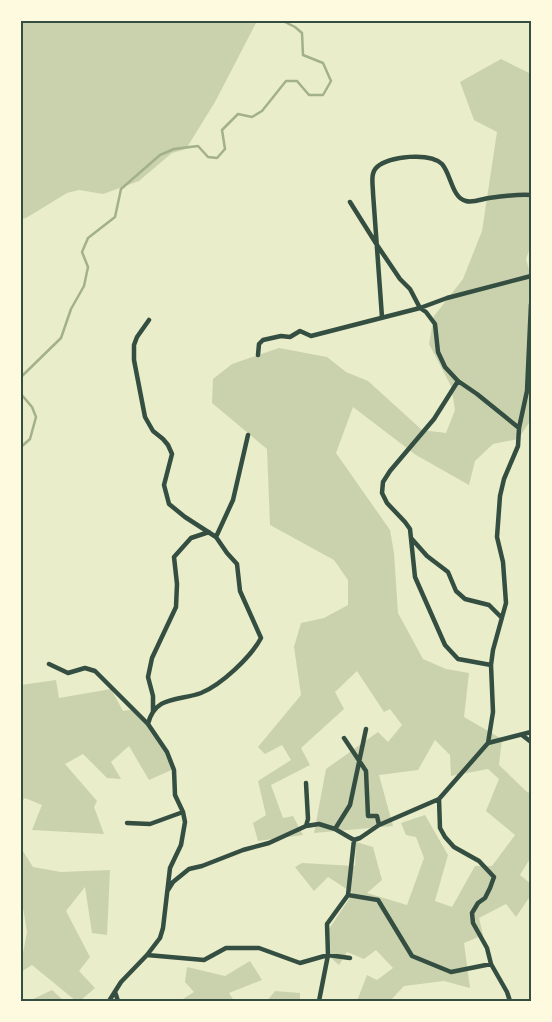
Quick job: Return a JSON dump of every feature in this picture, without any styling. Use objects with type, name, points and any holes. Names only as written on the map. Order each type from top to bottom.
[{"type":"street","points":[[382,318],[373,193],[373,173],[377,167],[387,162],[423,156],[434,158],[446,170],[459,198],[468,202],[509,195],[531,195]]},
{"type":"street","points":[[350,202],[376,245],[400,279],[410,289],[420,308],[426,312],[435,324],[438,352],[445,367],[458,382],[477,394],[519,428]]},
{"type":"street","points":[[258,355],[259,344],[263,340],[281,336],[290,337],[300,331],[311,336],[420,308],[447,298],[531,276]]},
{"type":"street","points":[[168,890],[173,882],[189,869],[269,843],[306,826],[319,824],[335,829],[354,840],[360,838],[379,825],[420,809],[439,799],[488,743],[493,712],[491,665],[493,650],[506,603],[503,562],[499,552],[497,536],[500,496],[504,479],[518,446],[519,428],[529,389],[531,304]]},
{"type":"street","points":[[149,320],[134,344],[134,360],[145,417],[153,431],[164,438],[172,454],[164,485],[169,504],[216,537],[237,564],[240,590],[261,638],[251,654],[223,679],[201,693],[168,700],[153,711]]},
{"type":"street","points":[[458,382],[434,419],[390,471],[383,482],[382,493],[387,503],[410,529],[415,577],[445,645],[458,659],[491,665]]},
{"type":"street","points":[[216,537],[233,500],[248,434]]},
{"type":"street","points":[[148,724],[153,711],[153,696],[148,677],[152,658],[176,607],[177,584],[174,557],[191,538],[209,532]]},
{"type":"street","points":[[410,537],[427,556],[448,572],[456,591],[465,600],[489,605],[501,617]]},
{"type":"street","points":[[49,664],[68,673],[85,668],[95,671],[148,724],[167,752],[174,770],[175,795],[183,812],[185,822],[181,846],[171,863],[163,928],[160,938],[147,955],[121,982],[109,1001]]},
{"type":"street","points":[[335,829],[350,805],[366,729]]},
{"type":"street","points":[[488,743],[531,732]]},
{"type":"street","points":[[522,735],[531,742]]},
{"type":"street","points":[[344,738],[366,771],[368,816],[377,816],[379,825]]},
{"type":"street","points":[[306,783],[308,819],[306,826]]},
{"type":"street","points":[[439,799],[440,828],[444,837],[454,847],[479,860],[494,877],[485,898],[478,903],[472,913],[476,930],[487,948],[491,964],[508,992],[510,1001]]},
{"type":"street","points":[[128,823],[150,824],[183,812]]},
{"type":"street","points":[[319,1001],[328,955],[327,924],[348,895],[354,840]]},
{"type":"street","points":[[348,895],[378,900],[412,956],[451,972],[491,964]]},
{"type":"street","points":[[147,955],[204,960],[226,948],[259,948],[300,963],[328,955],[350,958]]},
{"type":"street","points":[[115,992],[118,1001]]},
{"type":"green space","points":[[21,21],[257,21],[215,102],[186,149],[172,153],[139,181],[103,194],[79,190],[67,193],[26,218],[21,219]]},
{"type":"green space","points":[[501,59],[531,74],[531,245],[526,259],[531,277],[531,420],[518,439],[493,444],[475,461],[469,485],[416,455],[353,407],[336,453],[390,530],[394,553],[398,613],[423,659],[446,669],[469,673],[464,717],[502,739],[499,765],[531,794],[531,857],[520,875],[531,884],[531,895],[516,917],[506,904],[479,918],[483,935],[464,943],[470,988],[444,981],[404,986],[390,1001],[357,1001],[367,975],[377,980],[393,968],[376,950],[364,959],[347,952],[339,965],[331,958],[329,929],[353,893],[328,877],[314,891],[295,867],[302,863],[355,866],[356,842],[373,847],[382,880],[367,893],[407,905],[424,858],[416,837],[406,835],[401,823],[425,815],[448,855],[435,901],[452,907],[475,866],[492,866],[515,835],[486,811],[499,779],[488,769],[451,776],[450,755],[435,740],[418,770],[379,775],[393,826],[314,833],[326,769],[378,732],[388,742],[402,725],[390,709],[384,712],[357,671],[335,692],[344,709],[301,748],[310,765],[271,785],[283,818],[293,816],[303,835],[258,841],[253,823],[266,815],[258,781],[291,760],[282,745],[265,754],[258,747],[301,695],[294,647],[301,623],[324,618],[348,605],[348,580],[334,560],[270,525],[267,449],[212,403],[213,379],[232,364],[279,348],[327,357],[346,372],[368,381],[422,430],[446,433],[455,410],[451,386],[429,344],[434,316],[463,279],[482,231],[497,132],[474,120],[460,82]]},
{"type":"green space","points":[[56,680],[59,698],[111,689],[123,711],[136,709],[176,768],[149,780],[129,746],[111,762],[121,779],[107,778],[83,754],[65,764],[97,801],[94,807],[104,834],[32,830],[42,805],[25,798],[21,802],[21,685]]},
{"type":"green space","points":[[21,848],[33,867],[61,872],[110,870],[107,935],[92,933],[85,887],[66,911],[90,957],[79,971],[95,988],[80,1001],[76,1001],[32,965],[21,972],[21,954],[23,953],[27,932],[21,896]]},
{"type":"green space","points":[[250,961],[262,980],[229,993],[234,1001],[184,1001],[183,999],[194,992],[185,982],[187,967],[225,976]]},
{"type":"green space","points":[[52,990],[63,1000],[29,1001]]},
{"type":"green space","points":[[275,991],[300,993],[300,1001],[267,1001]]},
{"type":"waterway","points":[[21,377],[61,338],[71,309],[84,286],[88,267],[82,252],[88,238],[115,217],[121,189],[160,155],[174,149],[198,146],[208,157],[217,158],[225,149],[222,130],[238,114],[252,117],[262,111],[286,81],[297,81],[309,95],[323,95],[331,81],[323,63],[303,55],[302,33],[283,21]]},
{"type":"waterway","points":[[21,378],[21,394],[32,407],[36,417],[30,439],[21,447]]}]
